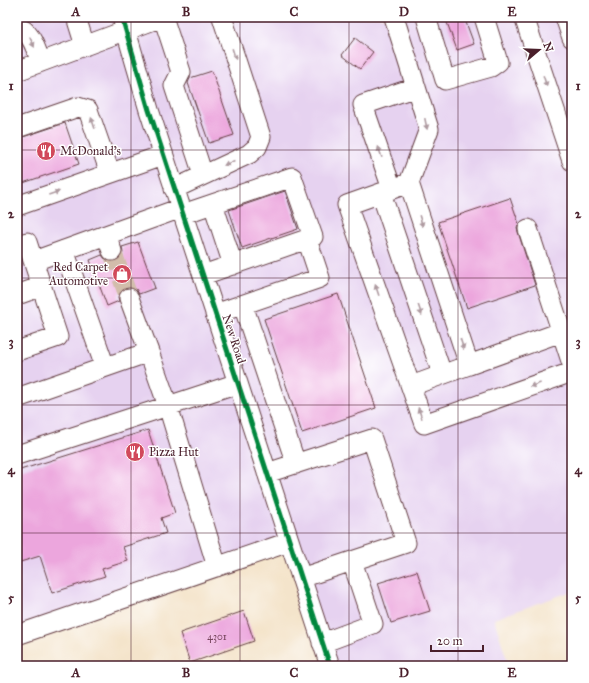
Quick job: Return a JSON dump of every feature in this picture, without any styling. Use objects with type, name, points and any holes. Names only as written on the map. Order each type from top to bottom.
[{"type":"street","points":[[76,17],[85,46]]},
{"type":"street","points":[[17,70],[85,46],[124,24],[163,17],[181,72],[174,86],[203,175]]},
{"type":"street","points":[[174,189],[249,154],[256,147],[261,137],[222,17]]},
{"type":"street","points":[[394,17],[429,129],[394,188],[347,205],[424,424],[572,372]]},
{"type":"street","points":[[426,17],[445,80],[491,67],[498,62],[484,17]]},
{"type":"street","points":[[524,17],[572,161]]},
{"type":"street","points":[[565,17],[572,38]]},
{"type":"street","name":"New Road","points":[[124,24],[174,189],[330,666]]},
{"type":"street","points":[[17,27],[27,32],[41,62]]},
{"type":"street","points":[[416,87],[363,105],[394,188],[469,365]]},
{"type":"street","points":[[17,128],[78,107],[88,110],[110,173]]},
{"type":"street","points":[[17,206],[163,154]]},
{"type":"street","points":[[34,261],[64,250],[109,243],[182,211],[221,201],[292,177],[313,237],[202,275]]},
{"type":"street","points":[[221,201],[236,202],[290,183],[307,234],[247,254],[238,263]]},
{"type":"street","points":[[394,188],[442,374]]},
{"type":"street","points":[[221,201],[238,263]]},
{"type":"street","points":[[528,229],[572,364]]},
{"type":"street","points":[[215,314],[320,278],[307,239]]},
{"type":"street","points":[[17,245],[27,242],[58,337],[17,351]]},
{"type":"street","points":[[64,250],[105,367]]},
{"type":"street","points":[[17,295],[42,286]]},
{"type":"street","points":[[129,298],[168,406],[217,567]]},
{"type":"street","points":[[243,305],[296,464]]},
{"type":"street","points":[[411,386],[561,332]]},
{"type":"street","points":[[17,398],[149,352]]},
{"type":"street","points":[[17,455],[238,383]]},
{"type":"street","points":[[267,473],[372,439],[406,543],[301,578]]},
{"type":"street","points":[[17,635],[289,542]]},
{"type":"street","points":[[322,643],[373,624],[352,561]]},
{"type":"shaded area","points":[[17,17],[572,17],[572,591],[494,619],[509,666],[330,666],[289,542],[17,635]]},
{"type":"building","points":[[445,17],[464,17],[474,44],[457,50]]},
{"type":"building","points":[[355,38],[373,52],[360,69],[342,55]]},
{"type":"building","points":[[212,71],[234,135],[209,143],[188,83],[190,78]]},
{"type":"building","name":"McDonald's","points":[[65,123],[79,164],[17,185],[17,139]]},
{"type":"building","points":[[285,191],[298,229],[242,248],[229,210]]},
{"type":"building","points":[[510,198],[519,224],[517,227],[518,232],[535,285],[467,308],[438,222]]},
{"type":"building","name":"Red Carpet Automotive","points":[[138,242],[155,288],[139,294],[136,289],[130,287],[126,288],[120,291],[118,297],[119,301],[107,306],[90,260],[102,255],[110,262],[116,261],[123,253],[122,247]]},
{"type":"building","points":[[338,294],[376,408],[302,433],[264,319]]},
{"type":"building","points":[[148,430],[175,513],[161,518],[166,533],[123,547],[128,561],[102,569],[105,576],[52,593],[40,556],[17,563],[17,471]]},
{"type":"building","points":[[417,571],[430,611],[391,623],[378,583]]},
{"type":"building","points":[[244,611],[254,641],[190,663],[180,633]]},
{"type":"tunnel","points":[[112,251],[129,298]]},
{"type":"cycle path","points":[[122,17],[149,110],[330,666]]},
{"type":"place","name":"McDonald's","points":[[46,151]]},
{"type":"place","name":"Red Carpet Automotive","points":[[122,274]]},
{"type":"place","name":"Pizza Hut","points":[[135,452]]}]
